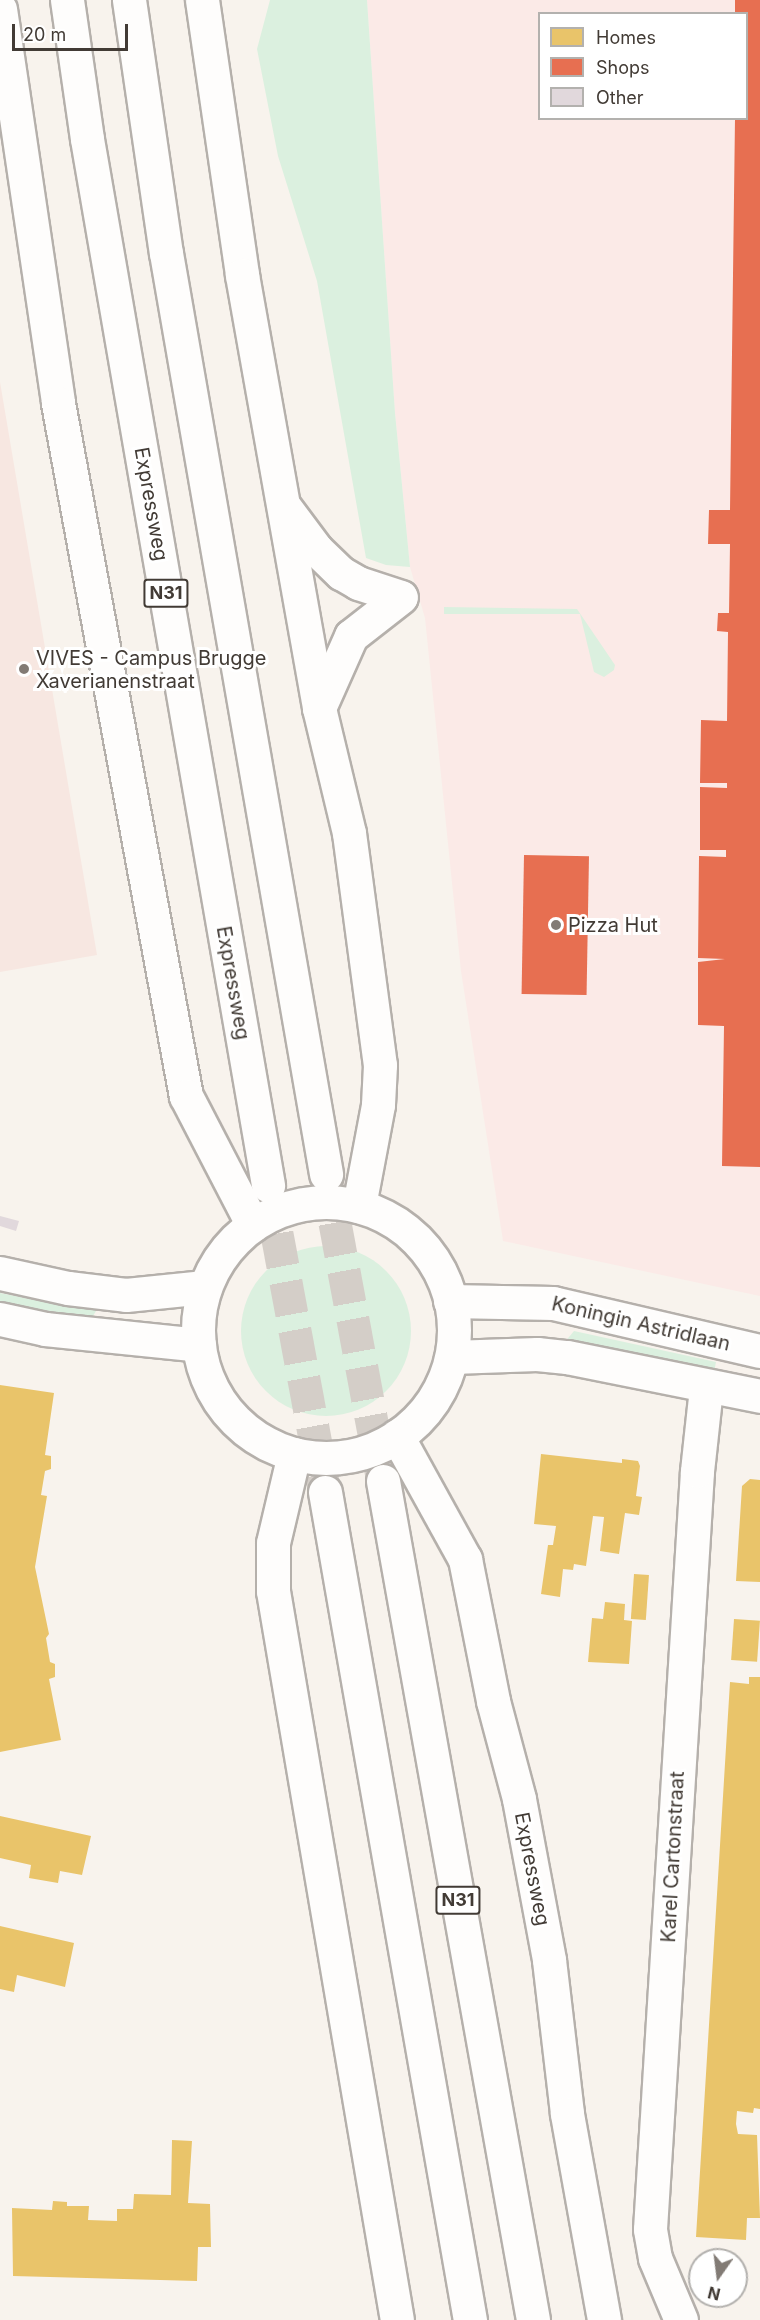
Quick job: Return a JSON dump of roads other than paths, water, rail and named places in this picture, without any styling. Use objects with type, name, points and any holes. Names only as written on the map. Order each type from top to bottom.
[{"type":"main road","name":"Expressweg","points":[[67,0],[89,150],[268,1185]]},
{"type":"main road","points":[[129,0],[164,242],[326,1174]]},
{"type":"main road","points":[[202,0],[242,275],[319,708],[349,833],[380,1065],[378,1105],[359,1206]]},
{"type":"main road","points":[[0,9],[18,147],[58,403],[186,1096],[253,1225]]},
{"type":"main road","points":[[284,506],[316,549],[341,573],[358,583],[401,597],[351,636],[319,708]]},
{"type":"main road","points":[[314,1203],[359,1206],[379,1213],[413,1236],[440,1270],[450,1301],[454,1330],[452,1357],[432,1401],[397,1436],[373,1449],[351,1455],[328,1458],[294,1454],[255,1437],[227,1412],[208,1380],[199,1345],[205,1287],[225,1251],[253,1225],[276,1212],[314,1203]]},
{"type":"main road","points":[[0,1273],[68,1288],[126,1295],[205,1287]]},
{"type":"main road","name":"Koningin Astridlaan","points":[[450,1301],[553,1303],[760,1351]]},
{"type":"main road","points":[[0,1319],[45,1329],[199,1345]]},
{"type":"main road","points":[[452,1357],[537,1354],[567,1357],[706,1388],[760,1396]]},
{"type":"main road","name":"Karel Cartonstraat","points":[[681,2320],[656,2258],[650,2229],[697,1471],[706,1388]]},
{"type":"main road","name":"Expressweg","points":[[397,1436],[465,1559],[493,1701],[519,1799],[544,1937],[567,2114],[604,2320]]},
{"type":"main road","points":[[294,1454],[273,1544],[273,1592],[397,2320]]},
{"type":"main road","name":"N31","points":[[383,1481],[533,2320]]},
{"type":"main road","points":[[325,1492],[470,2320]]},
{"type":"tunnel","points":[[326,1174],[383,1481]]},
{"type":"tunnel","points":[[268,1185],[325,1492]]},
{"type":"place","name":"VIVES - Campus Brugge Xaverianenstraat","points":[[24,669]]},
{"type":"place","name":"Pizza Hut","points":[[556,925]]}]
